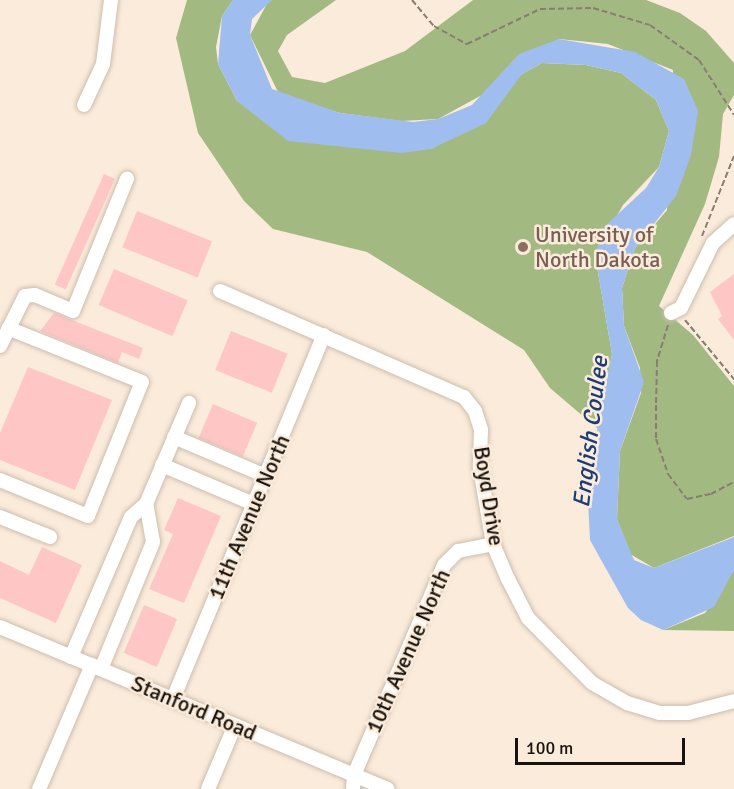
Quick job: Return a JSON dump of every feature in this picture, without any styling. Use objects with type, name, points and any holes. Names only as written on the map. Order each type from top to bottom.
[{"type":"street","points":[[84,105],[104,64],[111,0]]},
{"type":"street","points":[[0,346],[25,296],[35,295],[73,310],[128,179]]},
{"type":"street","points":[[671,313],[684,303],[713,243],[734,224]]},
{"type":"street","name":"Boyd Drive","points":[[220,291],[445,385],[476,411],[493,543],[528,618],[592,683],[627,703],[660,713],[687,713],[734,701]]},
{"type":"street","points":[[0,480],[88,516],[142,382],[8,328]]},
{"type":"street","name":"11th Avenue North","points":[[173,699],[324,335]]},
{"type":"street","points":[[71,657],[130,517],[146,504],[189,403]]},
{"type":"street","points":[[174,437],[266,476]]},
{"type":"street","points":[[162,465],[254,504]]},
{"type":"street","points":[[39,789],[153,542],[146,504]]},
{"type":"street","points":[[0,517],[50,537]]},
{"type":"street","name":"10th Avenue North","points":[[353,782],[444,565],[458,551],[493,543]]},
{"type":"street","name":"Stanford Road","points":[[0,627],[235,725],[353,782],[387,789]]},
{"type":"street","points":[[208,789],[235,725]]},
{"type":"path","points":[[412,0],[434,26],[467,44],[481,41],[540,9],[593,8],[650,25],[699,60],[734,115]]},
{"type":"path","points":[[701,239],[734,156]]},
{"type":"path","points":[[734,379],[696,329],[671,313],[656,372],[656,439],[668,474],[687,499],[711,494],[734,482]]},
{"type":"green space","points":[[187,0],[233,0],[222,16],[216,47],[218,64],[237,101],[360,148],[431,149],[451,138],[522,74],[542,63],[586,65],[621,73],[656,100],[669,131],[659,167],[623,205],[595,255],[612,354],[598,429],[550,388],[524,350],[367,252],[273,229],[244,201],[198,133],[176,38]]},
{"type":"green space","points":[[269,0],[336,0],[287,35],[278,51],[292,77],[325,83],[405,51],[473,0],[646,0],[680,13],[706,31],[734,63],[734,95],[723,114],[719,157],[705,204],[659,306],[693,335],[734,386],[734,536],[654,568],[630,554],[617,519],[620,451],[641,393],[640,368],[624,326],[622,288],[635,248],[667,210],[673,70],[608,44],[559,39],[482,95],[438,119],[401,121],[340,113],[279,94],[250,35]]},
{"type":"green space","points":[[734,570],[734,631],[663,630],[705,613]]},
{"type":"water","points":[[233,0],[272,0],[252,19],[250,35],[272,89],[340,113],[413,122],[438,119],[472,105],[519,54],[559,39],[635,52],[684,79],[698,111],[691,155],[676,196],[635,248],[622,288],[624,326],[644,382],[620,451],[617,519],[634,560],[654,568],[734,537],[734,570],[714,607],[663,630],[641,620],[628,608],[590,540],[587,482],[612,354],[595,255],[604,227],[646,188],[659,167],[669,131],[656,100],[621,73],[586,65],[542,63],[522,74],[486,123],[431,149],[402,153],[288,141],[237,101],[218,64],[222,16]]},
{"type":"building","points":[[104,174],[115,179],[66,289],[55,285]]},
{"type":"building","points":[[137,211],[212,241],[197,278],[122,247]]},
{"type":"building","points":[[114,269],[188,300],[172,336],[99,305]]},
{"type":"building","points":[[734,274],[734,340],[718,319],[722,316],[710,292]]},
{"type":"building","points":[[54,313],[143,348],[139,359],[122,352],[118,363],[40,331]]},
{"type":"building","points":[[231,331],[288,354],[272,393],[215,370]]},
{"type":"building","points":[[28,367],[112,400],[75,490],[0,460],[0,433]]},
{"type":"building","points":[[213,404],[257,423],[243,457],[199,438]]},
{"type":"building","points":[[178,498],[221,516],[184,603],[149,589],[173,534],[164,530]]},
{"type":"building","points":[[42,547],[82,565],[56,623],[0,598],[0,561],[29,575]]},
{"type":"building","points":[[144,605],[177,619],[157,667],[124,653]]},
{"type":"place","name":"University of North Dakota","points":[[523,247]]},
{"type":"water label","name":"English Coulee","points":[[591,432]]}]
